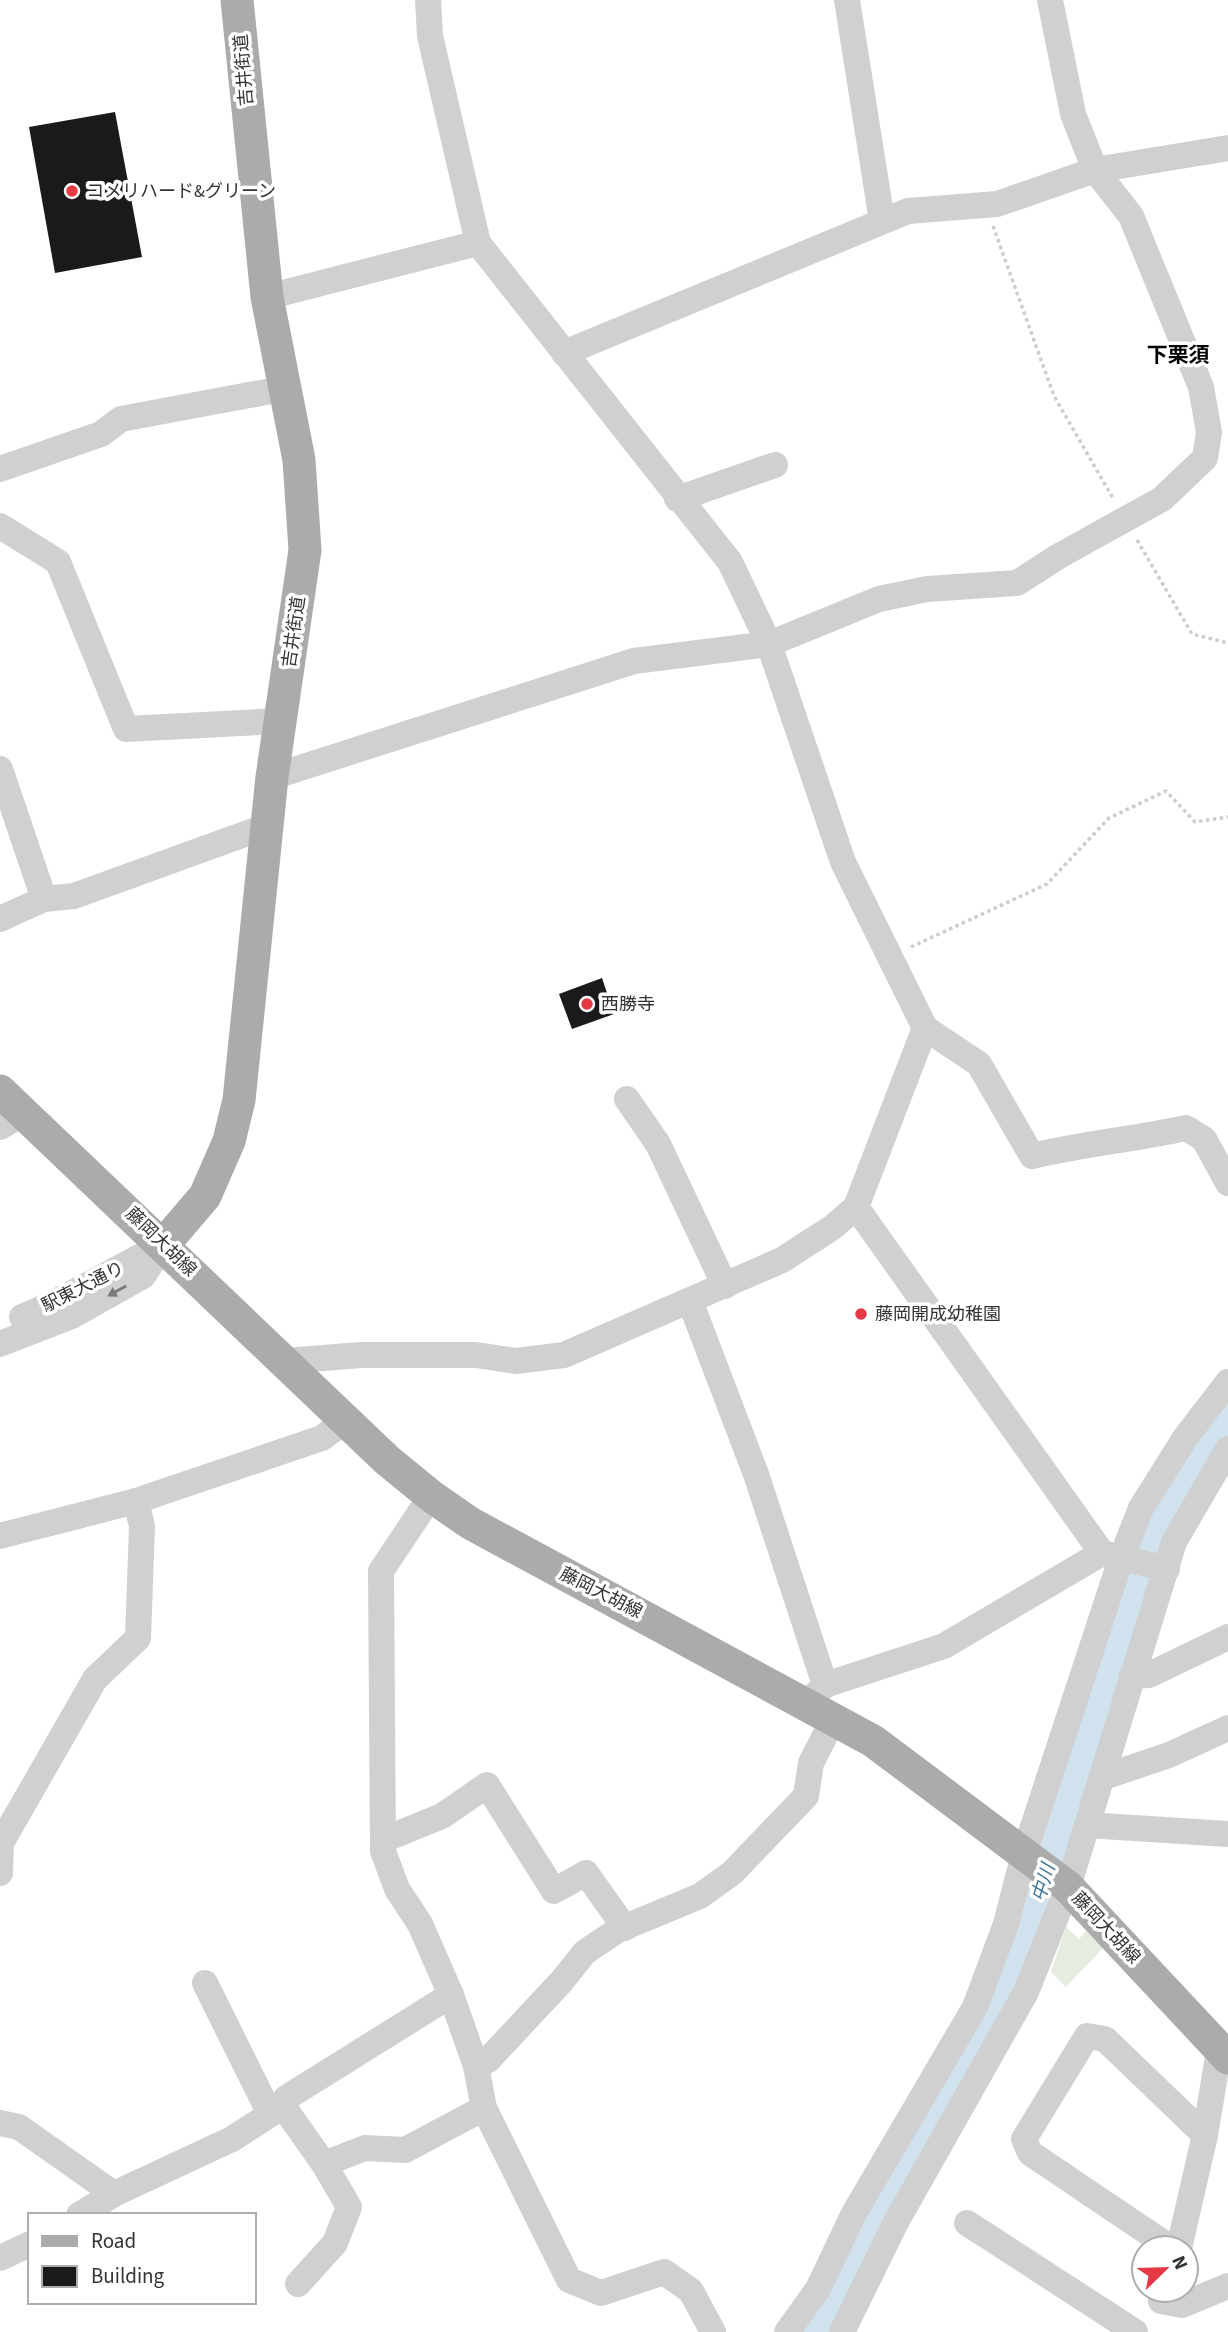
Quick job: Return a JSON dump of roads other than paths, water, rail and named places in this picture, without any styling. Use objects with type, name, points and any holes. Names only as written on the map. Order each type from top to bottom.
[{"type":"main road","name":"吉井街道","points":[[164,1244],[205,1196],[233,1128],[239,1100],[272,777],[305,551],[299,460],[267,297],[237,0]]},
{"type":"main road","name":"藤岡大胡線","points":[[0,1091],[13,1120],[164,1244],[346,1420],[431,1496],[521,1552],[822,1702],[1044,1870],[1223,2055]]},
{"type":"street","points":[[428,0],[430,36],[478,243],[677,499],[730,562],[769,644],[843,862],[925,1028],[979,1064],[1032,1156],[1083,1144],[1136,1139],[1186,1128],[1204,1139],[1228,1183]]},
{"type":"street","points":[[846,0],[882,221]]},
{"type":"street","points":[[272,777],[634,661],[769,644],[879,599],[928,589],[1017,583],[1161,499],[1205,458],[1209,432],[1201,387],[1131,216],[1095,170],[1073,114],[1050,0]]},
{"type":"street","points":[[564,353],[908,211],[997,204],[1095,170],[1228,149]]},
{"type":"street","points":[[267,297],[478,243]]},
{"type":"street","points":[[0,469],[101,434],[121,418],[287,388]]},
{"type":"street","points":[[677,499],[775,465]]},
{"type":"street","points":[[0,526],[58,562],[126,729],[280,721]]},
{"type":"street","points":[[0,769],[44,899]]},
{"type":"street","points":[[0,919],[44,899],[74,896],[267,826]]},
{"type":"street","points":[[285,1361],[360,1355],[476,1355],[516,1361],[564,1355],[782,1260],[856,1207],[925,1028]]},
{"type":"street","points":[[627,1098],[658,1144],[725,1286]]},
{"type":"street","points":[[856,1207],[1111,1556],[1167,1569]]},
{"type":"street","points":[[0,1344],[72,1316],[143,1276],[164,1244]]},
{"type":"street","name":"駅東大通り","points":[[0,1325],[50,1305],[164,1244]]},
{"type":"street","points":[[476,2066],[497,2050],[562,1982],[585,1952],[625,1927],[700,1896],[732,1873],[806,1796],[822,1702],[757,1474],[690,1301]]},
{"type":"street","points":[[842,2332],[896,2222],[1026,1992],[1044,1870],[1111,1556],[1185,1438],[1228,1382]]},
{"type":"street","points":[[0,1536],[136,1501],[321,1438],[346,1420]]},
{"type":"street","points":[[787,2332],[818,2289],[853,2215],[975,2007],[1006,1924],[1044,1870],[1087,1825],[1174,1542],[1228,1449]]},
{"type":"street","points":[[431,1496],[381,1571],[383,1851],[397,1889],[420,1924],[451,1995],[476,2066],[484,2108],[569,2280],[601,2293],[664,2272],[691,2291],[713,2332]]},
{"type":"street","points":[[0,1873],[1,1843],[95,1679],[138,1638],[142,1526],[136,1501]]},
{"type":"street","points":[[822,1702],[944,1646],[1111,1556]]},
{"type":"street","points":[[1132,1676],[1149,1675],[1228,1637]]},
{"type":"street","points":[[1101,1778],[1169,1755],[1228,1728]]},
{"type":"street","points":[[383,1840],[442,1816],[487,1785],[554,1891],[586,1872],[625,1927]]},
{"type":"street","points":[[1087,1825],[1228,1834]]},
{"type":"street","points":[[205,1983],[276,2110],[324,2164],[349,2207],[335,2243],[298,2284]]},
{"type":"street","points":[[82,2213],[114,2194],[232,2139],[276,2110],[286,2098],[451,1995]]},
{"type":"street","points":[[1150,2234],[1030,2152],[1024,2139],[1087,2036],[1105,2039],[1205,2135]]},
{"type":"street","points":[[1182,2234],[1223,2055]]},
{"type":"street","points":[[324,2164],[365,2148],[405,2150],[484,2108]]},
{"type":"street","points":[[0,2123],[19,2127],[114,2194]]},
{"type":"street","points":[[967,2223],[1135,2332]]},
{"type":"street","points":[[0,2258],[28,2245]]},
{"type":"street","points":[[1200,2298],[1228,2286]]},
{"type":"street","points":[[1143,2332],[1159,2304]]},
{"type":"waterway","name":"中川","points":[[815,2332],[829,2314],[888,2188],[918,2152],[958,2075],[995,2015],[1029,1934],[1127,1612],[1184,1477],[1228,1413]]},
{"type":"place","name":"コメリハード&グリーン","points":[[72,191]]},
{"type":"place","name":"西勝寺","points":[[587,1004]]},
{"type":"place","name":"藤岡開成幼稚園","points":[[861,1314]]},
{"type":"district","name":"下栗須","points":[[1178,355]]}]
